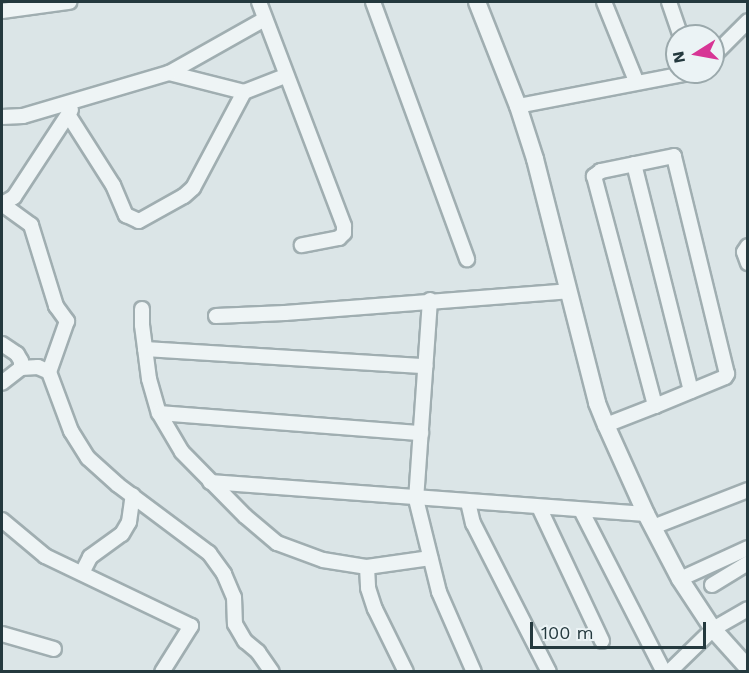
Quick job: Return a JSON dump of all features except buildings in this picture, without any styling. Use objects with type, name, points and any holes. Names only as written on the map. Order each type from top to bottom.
[{"type":"street","points":[[2,11],[69,2]]},
{"type":"street","points":[[261,2],[285,75],[344,226],[344,233],[339,238],[302,245]]},
{"type":"street","points":[[374,2],[467,259]]},
{"type":"street","points":[[477,2],[518,106],[535,159],[597,403],[649,520],[680,579],[713,629],[747,668]]},
{"type":"street","points":[[604,2],[636,81]]},
{"type":"street","points":[[669,2],[677,24]]},
{"type":"street","points":[[2,117],[23,116],[169,73],[265,19]]},
{"type":"street","points":[[725,44],[747,21]]},
{"type":"street","points":[[169,73],[244,92],[285,75]]},
{"type":"street","points":[[518,106],[665,76]]},
{"type":"street","points":[[69,116],[113,185],[126,215],[140,221],[184,196],[193,188],[244,92]]},
{"type":"street","points":[[75,100],[69,116],[14,197],[2,204],[31,225],[56,306],[67,321],[49,372],[71,431],[88,458],[209,554],[224,574],[234,597],[236,624],[245,641],[258,652],[272,672]]},
{"type":"street","points":[[606,425],[655,406],[691,391],[727,374],[674,156],[601,171],[594,176],[655,406]]},
{"type":"street","points":[[634,164],[691,391]]},
{"type":"street","points":[[747,246],[744,252],[747,263]]},
{"type":"street","points":[[216,316],[285,313],[568,291]]},
{"type":"street","points":[[430,300],[416,499],[439,592],[474,672]]},
{"type":"street","points":[[142,309],[149,379],[159,413],[182,453],[210,483],[277,543],[323,560],[367,567],[430,558]]},
{"type":"street","points":[[2,344],[17,354],[21,368]]},
{"type":"street","points":[[145,349],[425,366]]},
{"type":"street","points":[[2,383],[21,368],[38,367],[49,372]]},
{"type":"street","points":[[159,413],[421,433]]},
{"type":"street","points":[[210,483],[581,510],[649,520],[747,490]]},
{"type":"street","points":[[82,573],[90,557],[123,534],[129,522],[133,495]]},
{"type":"street","points":[[468,502],[473,523],[549,672]]},
{"type":"street","points":[[539,507],[602,640]]},
{"type":"street","points":[[581,510],[664,672]]},
{"type":"street","points":[[2,520],[45,556],[191,626],[162,672]]},
{"type":"street","points":[[680,579],[747,548]]},
{"type":"street","points":[[712,585],[747,563]]},
{"type":"street","points":[[367,567],[368,588],[375,609],[406,672]]},
{"type":"street","points":[[669,672],[713,629],[747,609]]},
{"type":"street","points":[[2,634],[54,649]]}]
